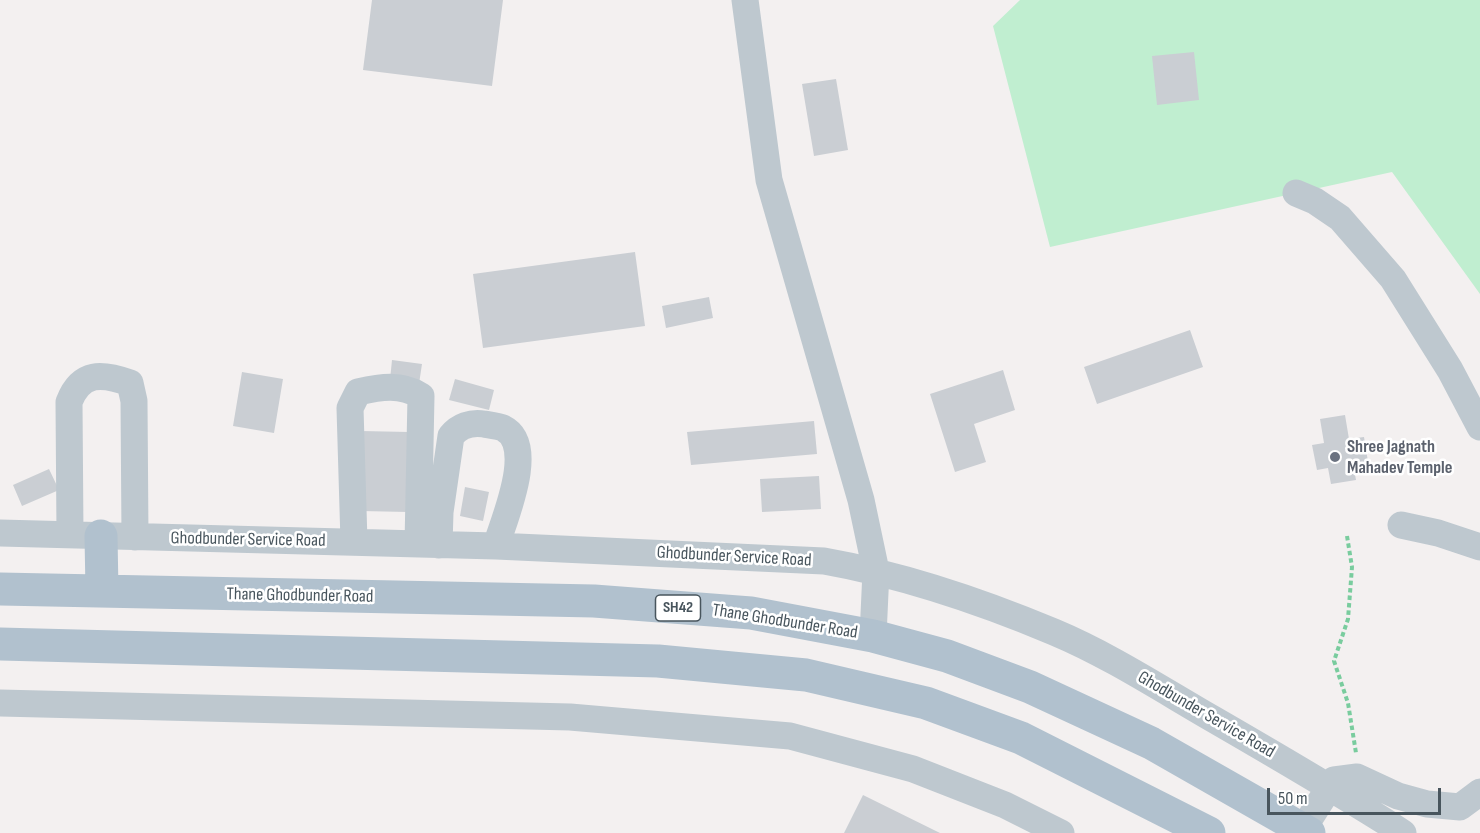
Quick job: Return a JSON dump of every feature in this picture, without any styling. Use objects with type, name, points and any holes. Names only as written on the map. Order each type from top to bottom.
[{"type":"main road","points":[[86,536],[102,591]]},
{"type":"main road","name":"Thane Ghodbunder Road","points":[[0,589],[594,601],[751,613],[873,636],[947,656],[1030,687],[1151,743],[1306,831]]},
{"type":"main road","points":[[0,644],[658,661],[806,675],[926,704],[1021,738],[1209,833]]},
{"type":"street","points":[[745,0],[769,180],[861,500],[876,571],[873,636]]},
{"type":"street","points":[[1296,193],[1316,201],[1340,218],[1393,279],[1450,370],[1480,427]]},
{"type":"street","points":[[86,536],[69,402],[75,388],[85,379],[110,376],[130,383],[134,401],[135,537]]},
{"type":"street","points":[[354,542],[350,408],[358,392],[382,386],[412,390],[421,396],[429,544]]},
{"type":"street","points":[[429,544],[440,512],[451,436],[457,428],[476,423],[504,428],[517,445],[520,463],[496,546]]},
{"type":"street","points":[[1401,525],[1438,533],[1480,547]]},
{"type":"street","name":"Ghodbunder Service Road","points":[[0,533],[496,546],[824,561],[876,571],[968,599],[1053,632],[1104,657],[1329,786],[1403,833]]},
{"type":"street","points":[[0,703],[570,717],[790,736],[913,769],[1005,805],[1060,833]]},
{"type":"street","points":[[1306,831],[1334,780],[1357,777],[1398,796],[1427,804],[1460,807],[1480,792]]},
{"type":"path","points":[[1347,536],[1352,567],[1348,619],[1334,661],[1356,740],[1357,777]]},
{"type":"green space","points":[[1020,0],[1480,0],[1480,294],[1392,172],[1050,247],[993,26]]},
{"type":"building","points":[[372,0],[503,0],[492,86],[363,70]]},
{"type":"building","points":[[1194,52],[1199,100],[1157,105],[1152,56]]},
{"type":"building","points":[[836,79],[848,150],[814,156],[802,84]]},
{"type":"building","points":[[635,252],[645,326],[483,348],[473,274]]},
{"type":"building","points":[[709,297],[713,318],[666,328],[662,306]]},
{"type":"building","points":[[1190,330],[1203,367],[1097,404],[1084,367]]},
{"type":"building","points":[[392,360],[422,364],[419,384],[390,380]]},
{"type":"building","points":[[1003,370],[1015,410],[974,424],[986,462],[955,472],[930,394]]},
{"type":"building","points":[[242,372],[283,379],[274,433],[233,426]]},
{"type":"building","points":[[455,379],[494,390],[489,410],[449,400]]},
{"type":"building","points":[[1345,415],[1349,439],[1364,437],[1368,462],[1353,464],[1356,480],[1331,484],[1328,468],[1317,470],[1312,445],[1324,443],[1320,419]]},
{"type":"building","points":[[814,421],[817,454],[691,465],[687,432]]},
{"type":"building","points":[[361,431],[409,432],[408,512],[361,511]]},
{"type":"building","points":[[49,469],[59,490],[22,506],[13,485]]},
{"type":"building","points":[[819,476],[821,509],[762,512],[760,479]]},
{"type":"building","points":[[465,487],[489,492],[483,521],[460,516]]},
{"type":"building","points":[[863,795],[940,833],[844,833]]},
{"type":"place","name":"Shree Jagnath Mahadev Temple","points":[[1335,457]]}]
